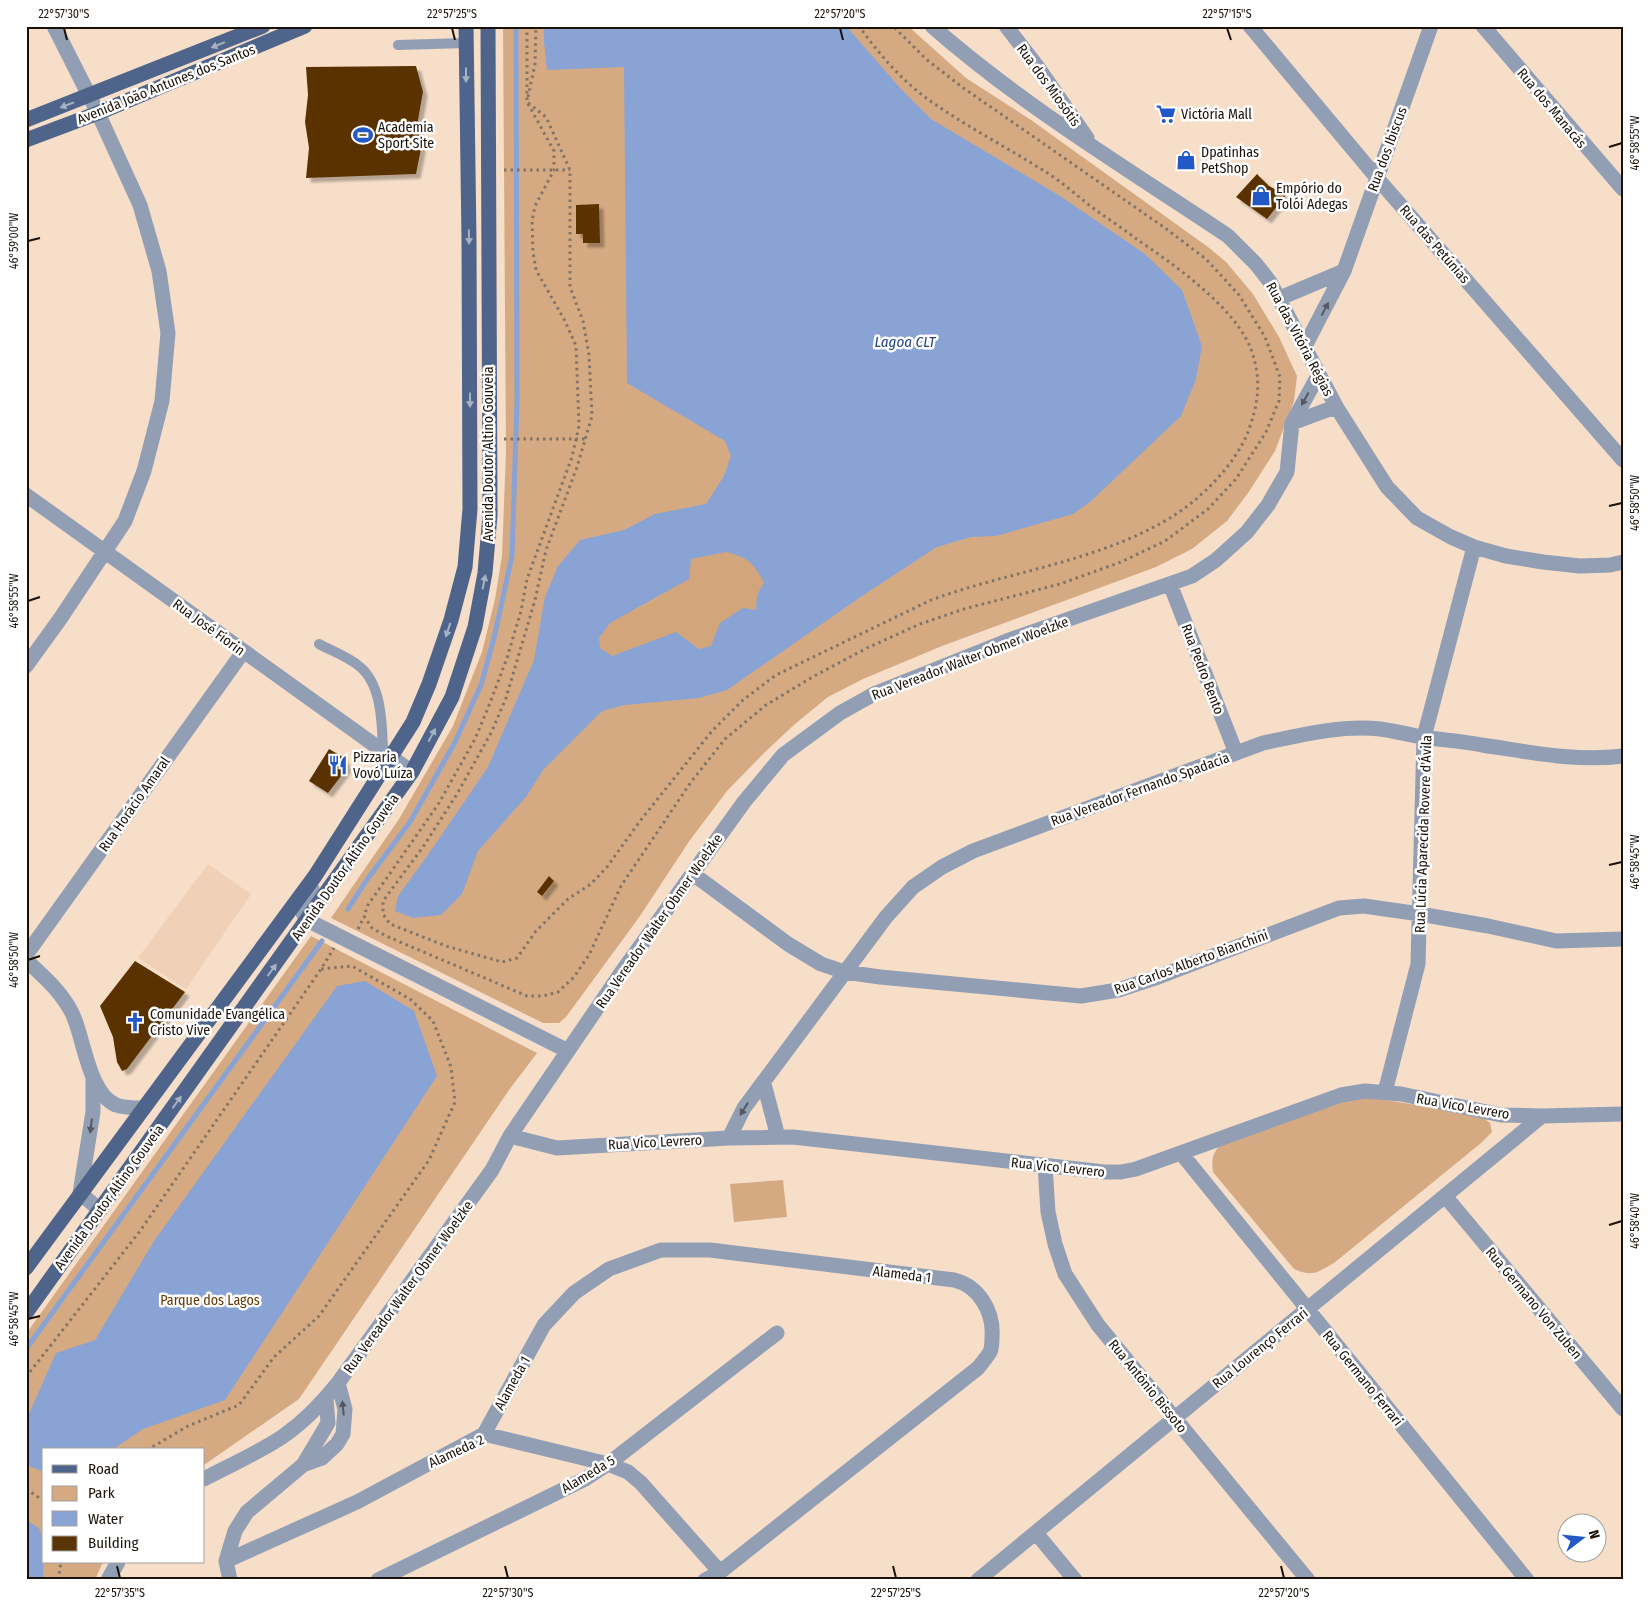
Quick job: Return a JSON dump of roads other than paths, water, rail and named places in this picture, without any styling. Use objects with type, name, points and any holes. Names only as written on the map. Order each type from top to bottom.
[{"type":"main road","name":"Avenida João Antunes dos Santos","points":[[26,120],[263,26]]},
{"type":"main road","name":"Avenida João Antunes dos Santos","points":[[26,140],[98,113],[305,26]]},
{"type":"main road","name":"Avenida Doutor Altino Gouveia","points":[[29,1263],[315,876],[388,753],[413,722],[429,684],[451,620],[464,567],[470,509],[466,26]]},
{"type":"main road","name":"Avenida Doutor Altino Gouveia","points":[[26,1313],[412,772],[452,697],[476,627],[485,573],[490,515],[488,26]]},
{"type":"main road","points":[[468,188],[488,187]]},
{"type":"street","points":[[26,666],[106,552],[124,521],[144,471],[162,401],[168,332],[159,271],[140,205],[90,96],[54,26]]},
{"type":"street","name":"Rua das Vitória Régias","points":[[932,26],[1016,95],[1228,236],[1256,264],[1280,298],[1337,408],[1387,487],[1417,518],[1474,547],[1543,562],[1571,565],[1610,565],[1623,562]]},
{"type":"street","name":"Rua dos Miosótis","points":[[1006,26],[1037,66],[1091,144]]},
{"type":"street","name":"Rua das Petúnias","points":[[1250,26],[1376,178],[1623,460]]},
{"type":"street","name":"Rua dos Ibiscus","points":[[1305,346],[1344,271],[1431,26]]},
{"type":"street","name":"Rua dos Manacás","points":[[1483,26],[1623,189]]},
{"type":"street","points":[[1280,298],[1344,271]]},
{"type":"street","name":"Rua Vereador Walter Obmer Woelzke","points":[[205,1478],[282,1437],[305,1419],[326,1398],[492,1170],[510,1136],[621,973],[744,802],[784,755],[840,713],[874,694],[1012,639],[1192,576],[1216,560],[1247,532],[1268,505],[1287,472],[1292,423],[1319,374]]},
{"type":"street","points":[[1292,423],[1337,408]]},
{"type":"street","name":"Rua José Fiorin","points":[[26,495],[412,772]]},
{"type":"street","name":"Rua Lúcia Aparecida Rovere d'Ávila","points":[[1385,1092],[1418,964],[1424,737],[1474,547]]},
{"type":"street","name":"Rua Pedro Bento","points":[[1170,584],[1236,753]]},
{"type":"street","name":"Rua Horácio Amaral","points":[[26,955],[243,652]]},
{"type":"street","name":"Rua Vereador Fernando Spadacia","points":[[729,1138],[744,1108],[764,1084],[886,917],[913,887],[942,867],[973,851],[1236,753],[1272,741],[1310,733],[1351,728],[1380,729],[1558,756],[1607,758],[1623,756]]},
{"type":"street","name":"Rua Carlos Alberto Bianchini","points":[[693,874],[788,944],[821,964],[845,972],[1081,996],[1118,990],[1158,977],[1339,908],[1364,906],[1420,914],[1556,941],[1623,940]]},
{"type":"street","points":[[315,876],[312,888],[302,904],[302,914],[307,920],[568,1051]]},
{"type":"street","points":[[26,960],[53,984],[72,1013],[92,1078],[93,1112],[80,1193],[100,1210]]},
{"type":"street","points":[[92,1078],[105,1097],[114,1104],[124,1107],[143,1108]]},
{"type":"street","points":[[764,1084],[778,1137]]},
{"type":"street","name":"Rua Vico Levrero","points":[[510,1136],[557,1148],[729,1138],[793,1137],[1044,1166],[1121,1172],[1136,1169],[1342,1095],[1365,1091],[1401,1094],[1501,1115],[1622,1115]]},
{"type":"street","name":"Rua Lourenço Ferrari","points":[[978,1580],[1542,1116]]},
{"type":"street","name":"Rua Germano Ferrari","points":[[1180,1153],[1527,1580]]},
{"type":"street","name":"Rua Antônio Bissoto","points":[[1044,1166],[1048,1212],[1055,1244],[1065,1274],[1098,1325],[1308,1580]]},
{"type":"street","name":"Rua Germano Von Zuben","points":[[1445,1196],[1623,1410]]},
{"type":"street","name":"Alameda 1","points":[[484,1434],[544,1325],[574,1293],[609,1269],[661,1250],[710,1250],[954,1280],[965,1283],[973,1289],[986,1306],[992,1327],[991,1350],[978,1368],[720,1572],[705,1580]]},
{"type":"street","name":"Alameda 5","points":[[378,1580],[577,1484],[608,1464],[777,1333]]},
{"type":"street","points":[[303,1465],[322,1458],[337,1444],[343,1434],[345,1409],[338,1383]]},
{"type":"street","points":[[230,1580],[226,1561],[235,1531],[247,1512],[303,1465],[328,1423],[326,1398]]},
{"type":"street","name":"Alameda 2","points":[[226,1561],[357,1502],[484,1434],[608,1464],[628,1472],[641,1483],[720,1572]]},
{"type":"street","points":[[1036,1533],[1074,1580]]},
{"type":"street","points":[[108,1580],[117,1564]]},
{"type":"lane","points":[[398,45],[466,43]]},
{"type":"lane","points":[[319,644],[360,667],[371,682],[382,716],[388,753]]},
{"type":"water","name":"Lagoa CLT","points":[[544,26],[846,26],[902,90],[931,119],[1060,196],[1145,254],[1182,290],[1202,346],[1196,379],[1181,416],[1090,502],[1073,514],[996,536],[971,537],[937,547],[862,596],[727,690],[699,698],[625,705],[602,711],[543,770],[526,797],[478,851],[462,894],[441,915],[413,918],[395,911],[398,896],[488,767],[534,660],[545,597],[558,566],[580,540],[624,530],[655,514],[706,504],[724,476],[731,456],[725,441],[627,383],[624,67],[547,70]],"holes":[[[726,552],[749,562],[764,582],[757,595],[756,610],[743,608],[720,623],[711,646],[699,649],[676,632],[612,656],[600,648],[599,638],[610,623],[689,579],[691,559]]]},
{"type":"water","name":"Parque dos Lagos","points":[[365,981],[414,1011],[437,1076],[225,1400],[143,1429],[115,1448],[42,1448],[42,1471],[26,1465],[28,1416],[56,1353],[95,1340],[154,1241],[337,986]]},
{"type":"water","points":[[26,1520],[39,1528],[42,1538],[43,1564],[43,1580],[26,1580]]},
{"type":"waterway","points":[[348,909],[366,881],[410,822],[454,744],[481,685],[494,638],[512,556],[517,402],[516,26]]},
{"type":"waterway","points":[[26,1349],[322,941]]},
{"type":"place","name":"Victória Mall","points":[[1166,114]]},
{"type":"place","name":"Academia Sport Site","points":[[363,135]]},
{"type":"place","name":"Dpatinhas PetShop","points":[[1186,160]]},
{"type":"place","name":"Empório do Tolói Adegas","points":[[1261,196]]},
{"type":"place","name":"Pizzaria Vovó Luíza","points":[[338,765]]},
{"type":"place","name":"Comunidade Evangélica Cristo Vive","points":[[135,1022]]}]
